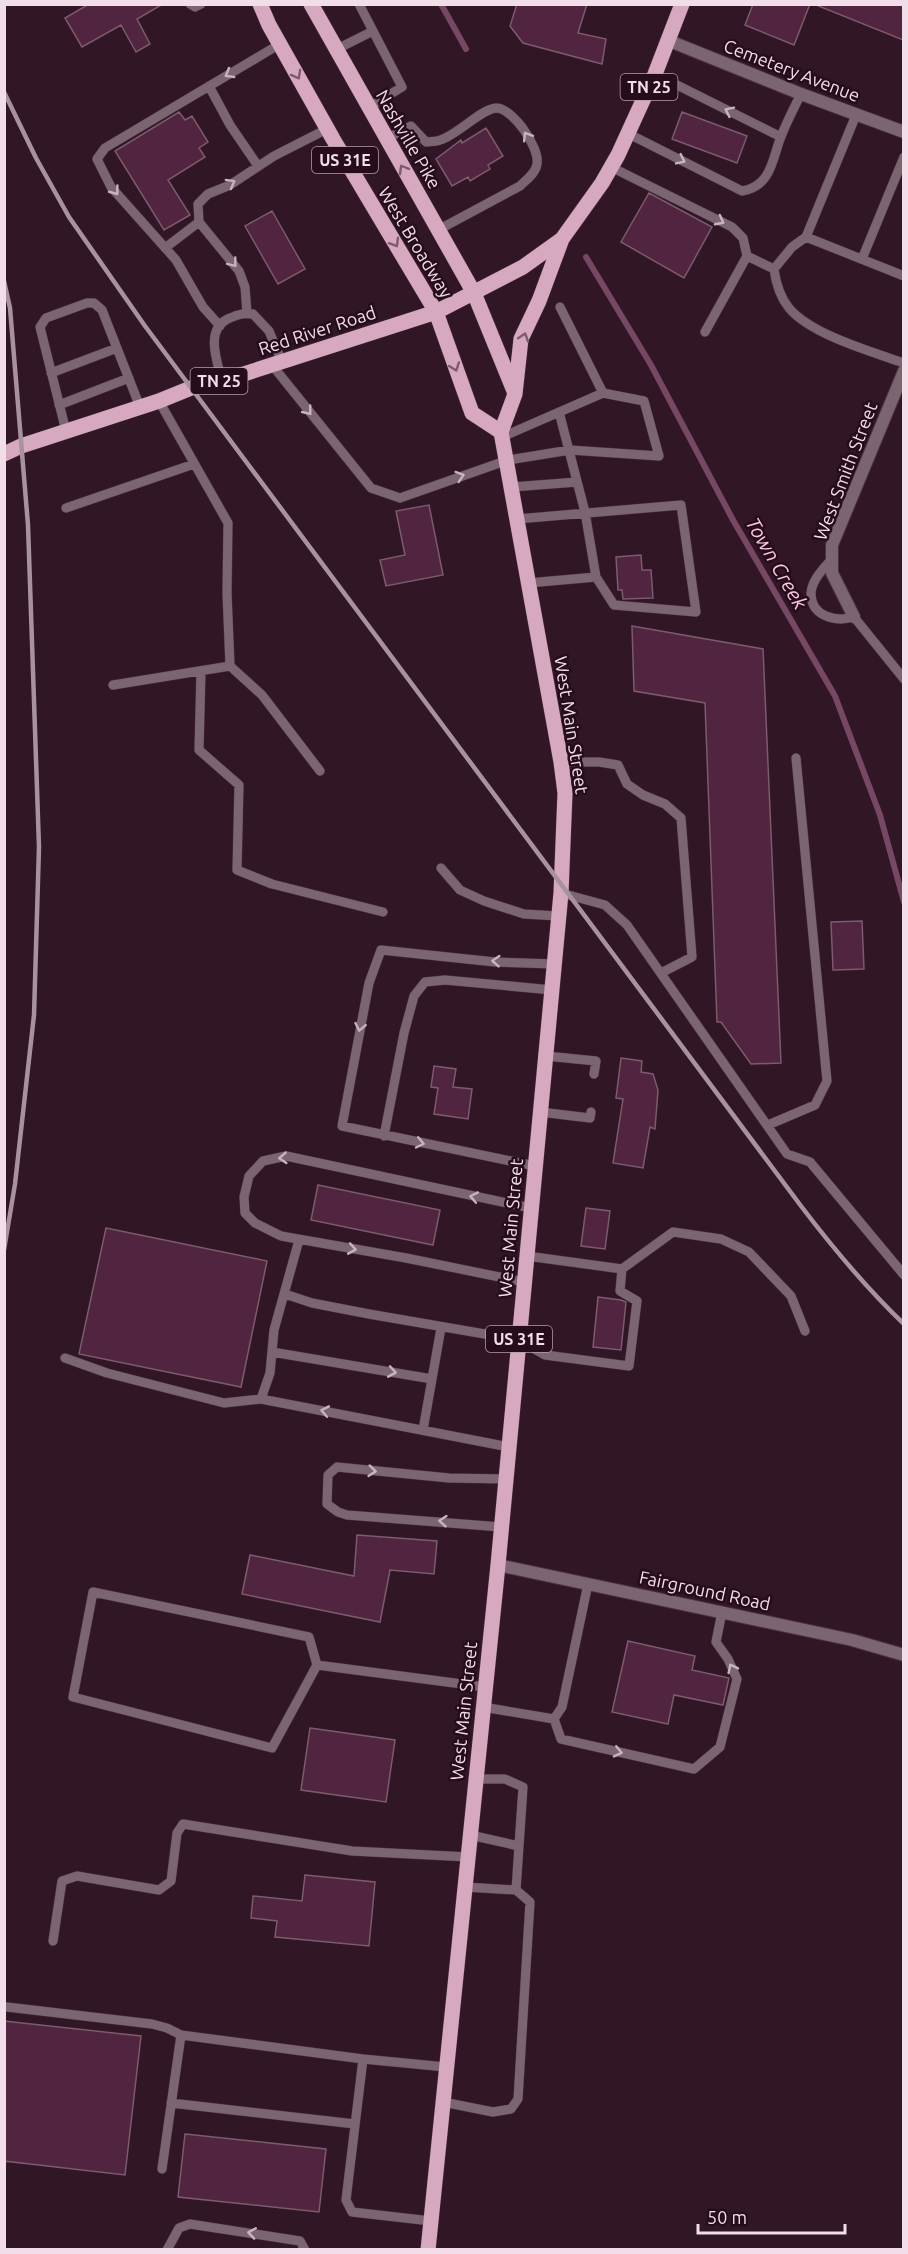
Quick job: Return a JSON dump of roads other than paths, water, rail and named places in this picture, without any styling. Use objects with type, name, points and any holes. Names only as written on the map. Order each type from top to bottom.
[{"type":"main road","name":"West Broadway","points":[[260,4],[327,129],[436,312],[472,413],[502,434]]},
{"type":"main road","name":"Nashville Pike","points":[[311,4],[474,293]]},
{"type":"main road","name":"TN 25","points":[[562,239],[611,167],[629,134],[682,4]]},
{"type":"main road","name":"Red River Road","points":[[4,454],[21,446],[159,401],[191,388],[222,381],[436,312],[523,267],[562,239]]},
{"type":"main road","points":[[502,434],[515,394],[521,339],[539,301],[562,239]]},
{"type":"main road","name":"West Broadway","points":[[474,293],[515,394]]},
{"type":"main road","name":"West Main Street","points":[[428,2250],[498,1565],[561,893],[565,793],[502,434]]},
{"type":"street","name":"Cemetery Avenue","points":[[668,40],[903,132]]},
{"type":"street","name":"West Smith Street","points":[[854,617],[832,573],[832,545],[903,371]]},
{"type":"street","name":"Fairground Road","points":[[498,1565],[852,1640],[903,1655]]},
{"type":"lane","points":[[190,4],[195,7],[201,4]]},
{"type":"lane","points":[[359,4],[402,87],[368,108]]},
{"type":"lane","points":[[337,49],[373,31]]},
{"type":"lane","points":[[220,326],[202,307],[176,260],[111,187],[97,159],[105,148],[280,44]]},
{"type":"lane","points":[[655,74],[781,137]]},
{"type":"lane","points":[[209,86],[230,125],[258,166]]},
{"type":"lane","points":[[629,134],[742,190],[753,189],[763,180],[773,165],[781,137],[801,94]]},
{"type":"lane","points":[[386,139],[411,126],[426,142],[441,140],[494,108],[505,109],[515,117],[535,149],[537,164],[531,176],[520,186],[438,230]]},
{"type":"lane","points":[[774,269],[792,247],[806,237],[856,115]]},
{"type":"lane","points":[[247,313],[244,287],[239,271],[199,222],[198,204],[208,194],[230,185],[258,166],[327,129]]},
{"type":"lane","points":[[862,259],[903,157]]},
{"type":"lane","points":[[611,167],[732,227],[743,238],[747,256],[705,332]]},
{"type":"lane","points":[[165,248],[199,222]]},
{"type":"lane","points":[[806,237],[903,276]]},
{"type":"lane","points":[[747,256],[774,269]]},
{"type":"lane","points":[[774,269],[778,290],[789,308],[802,321],[867,351],[903,363]]},
{"type":"lane","points":[[66,431],[40,327],[46,318],[87,303],[98,305],[140,407]]},
{"type":"lane","points":[[560,307],[603,393]]},
{"type":"lane","points":[[222,381],[214,350],[215,334],[224,320],[247,313],[253,314],[269,332],[277,363],[371,488],[400,498],[508,460],[570,450],[659,456],[644,401],[603,393],[502,434]]},
{"type":"lane","points":[[51,373],[117,348]]},
{"type":"lane","points":[[59,405],[129,378]]},
{"type":"lane","points":[[159,401],[228,523],[227,593],[230,666],[262,695],[320,771]]},
{"type":"lane","points":[[517,519],[585,512],[681,505],[696,612],[614,605],[596,577],[585,512],[559,412]]},
{"type":"lane","points":[[66,508],[194,464]]},
{"type":"lane","points":[[512,486],[577,482]]},
{"type":"lane","points":[[831,560],[819,573],[811,592],[814,607],[830,618],[841,620],[854,617],[903,679]]},
{"type":"lane","points":[[528,583],[596,577]]},
{"type":"lane","points":[[113,685],[230,666]]},
{"type":"lane","points":[[201,671],[199,750],[239,785],[237,870],[272,884],[383,912]]},
{"type":"lane","points":[[768,1125],[815,1105],[827,1081],[796,758]]},
{"type":"lane","points":[[561,762],[599,762],[618,765],[627,784],[643,795],[666,804],[681,818],[692,957],[661,972]]},
{"type":"lane","points":[[441,868],[460,890],[484,902],[524,914],[558,916]]},
{"type":"lane","points":[[561,893],[605,904],[627,925],[788,1154],[810,1162],[903,1275]]},
{"type":"lane","points":[[535,1166],[342,1126],[369,983],[381,950],[495,962],[554,964]]},
{"type":"lane","points":[[384,1136],[404,1033],[414,996],[425,982],[455,981],[552,990]]},
{"type":"lane","points":[[546,1056],[596,1061],[594,1074]]},
{"type":"lane","points":[[540,1112],[590,1118],[591,1112]]},
{"type":"lane","points":[[524,1282],[281,1236],[255,1223],[245,1213],[244,1197],[249,1176],[263,1161],[286,1156],[531,1208]]},
{"type":"lane","points":[[526,1256],[622,1269],[673,1232],[721,1239],[749,1252],[791,1296],[805,1331]]},
{"type":"lane","points":[[261,1399],[270,1373],[274,1330],[299,1240]]},
{"type":"lane","points":[[285,1294],[312,1303],[441,1328],[519,1340],[545,1355],[629,1366],[637,1301],[620,1291],[622,1269]]},
{"type":"lane","points":[[423,1430],[441,1328]]},
{"type":"lane","points":[[272,1352],[432,1380]]},
{"type":"lane","points":[[65,1358],[107,1373],[224,1403],[261,1399],[509,1447]]},
{"type":"lane","points":[[501,1527],[347,1515],[327,1504],[328,1475],[337,1467],[449,1478],[506,1479]]},
{"type":"lane","points":[[554,1719],[562,1707],[588,1584]]},
{"type":"lane","points":[[93,1592],[309,1637],[317,1665],[272,1748],[73,1697],[93,1592]]},
{"type":"lane","points":[[554,1719],[561,1738],[694,1769],[720,1747],[737,1679],[716,1642],[722,1612]]},
{"type":"lane","points":[[317,1665],[485,1687]]},
{"type":"lane","points":[[483,1707],[554,1719]]},
{"type":"lane","points":[[476,1779],[505,1779],[522,1787],[516,1890]]},
{"type":"lane","points":[[53,1941],[62,1881],[77,1876],[159,1890],[171,1881],[177,1833],[183,1824],[352,1851],[468,1857]]},
{"type":"lane","points":[[470,1835],[519,1846]]},
{"type":"lane","points":[[443,2102],[493,2112],[511,2109],[518,2099],[530,1902],[516,1890],[465,1887]]},
{"type":"lane","points":[[7,2007],[152,2024],[181,2035],[363,2059],[446,2067]]},
{"type":"lane","points":[[162,2169],[181,2035]]},
{"type":"lane","points":[[363,2059],[346,2200],[352,2212],[431,2221]]},
{"type":"lane","points":[[171,2103],[355,2124]]},
{"type":"lane","points":[[167,2250],[179,2228],[190,2224],[300,2241],[305,2250]]},
{"type":"waterway","name":"Town Creek","points":[[441,4],[466,49]]},
{"type":"waterway","name":"Town Creek","points":[[586,257],[651,365],[733,520],[835,696],[880,815],[904,902]]},
{"type":"railway","points":[[4,92],[36,158],[69,217],[145,326],[801,1206],[850,1267],[904,1324]]},
{"type":"railway","points":[[4,281],[10,308],[28,525],[39,847],[34,1015],[15,1184],[4,1250]]}]
